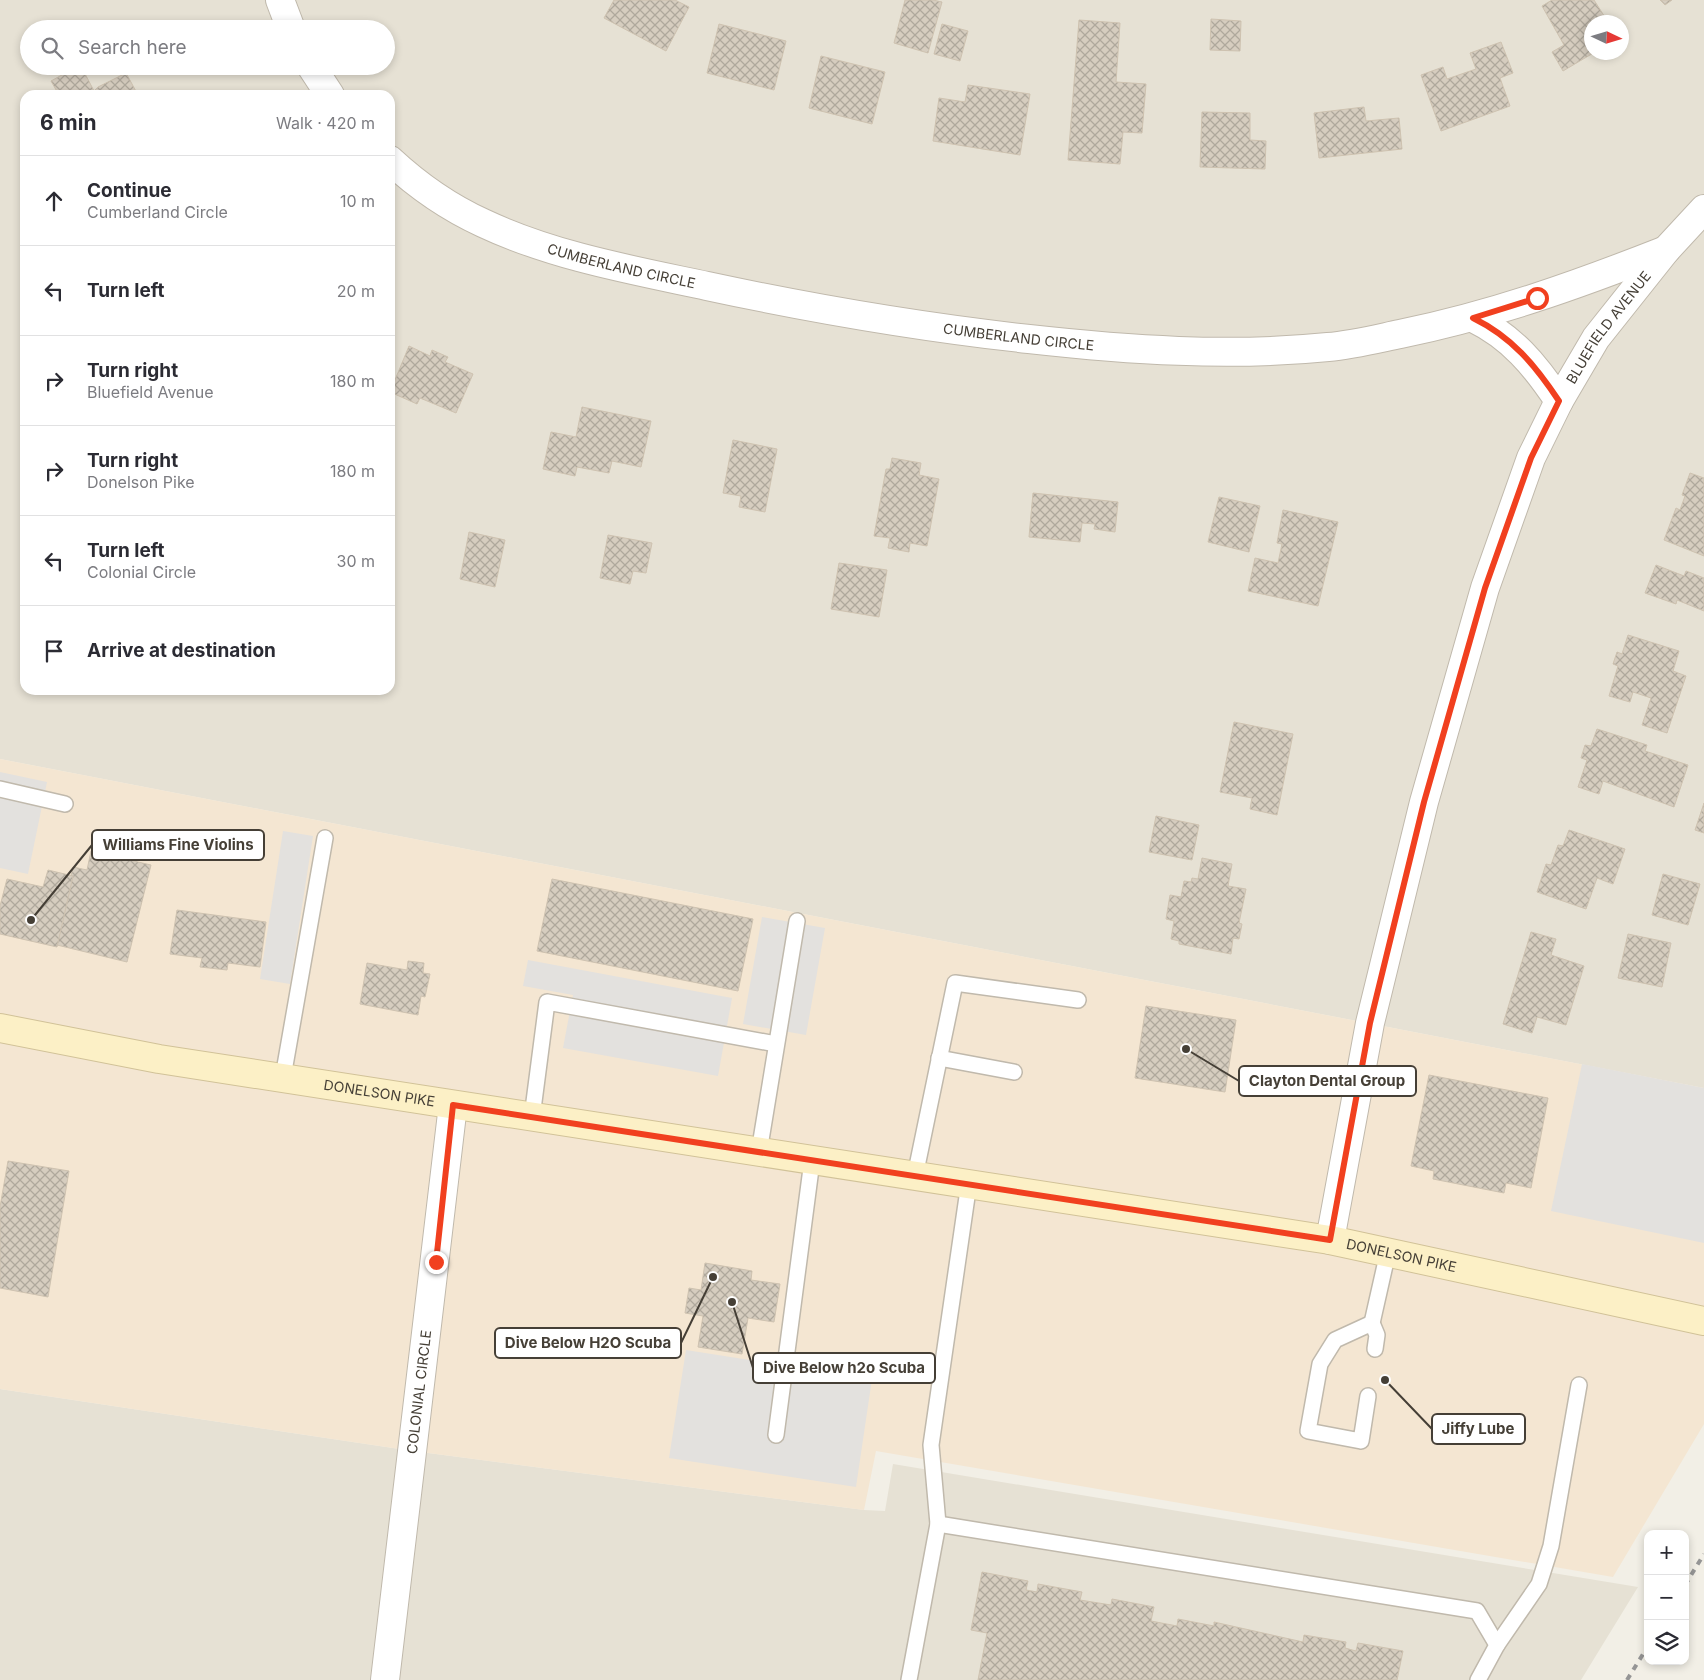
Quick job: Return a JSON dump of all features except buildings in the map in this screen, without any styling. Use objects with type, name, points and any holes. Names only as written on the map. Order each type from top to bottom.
[{"type":"main road","name":"DONELSON PIKE","points":[[0,1028],[159,1059],[1330,1240],[1704,1321]]},
{"type":"street","points":[[280,0],[288,20]]},
{"type":"street","points":[[317,75],[327,90]]},
{"type":"street","name":"CUMBERLAND CIRCLE","points":[[395,165],[421,188],[448,205],[485,224],[563,253],[613,266],[861,317],[970,332],[1138,349],[1253,351],[1349,344],[1473,318],[1592,279],[1666,250]]},
{"type":"street","name":"BLUEFIELD AVENUE","points":[[1330,1240],[1370,1023],[1424,802],[1485,588],[1531,458],[1559,401],[1596,338],[1666,250],[1704,209]]},
{"type":"street","points":[[1473,318],[1491,327],[1524,353],[1559,401]]},
{"type":"street","name":"COLONIAL CIRCLE","points":[[385,1680],[453,1105]]},
{"type":"lane","points":[[0,789],[65,804]]},
{"type":"lane","points":[[284,1077],[325,838]]},
{"type":"lane","points":[[759,1152],[797,921]]},
{"type":"lane","points":[[915,1176],[956,983],[1078,1000]]},
{"type":"lane","points":[[532,1117],[547,1002],[776,1044]]},
{"type":"lane","points":[[939,1058],[1014,1072]]},
{"type":"lane","points":[[776,1435],[812,1161]]},
{"type":"lane","points":[[909,1680],[938,1524],[931,1445],[969,1184]]},
{"type":"lane","points":[[1375,1349],[1377,1335],[1372,1323],[1388,1252]]},
{"type":"lane","points":[[1368,1396],[1361,1441],[1308,1431],[1320,1364],[1335,1340],[1372,1323]]},
{"type":"lane","points":[[1478,1680],[1497,1646],[1539,1584],[1551,1546],[1579,1385]]},
{"type":"lane","points":[[938,1524],[1477,1611],[1497,1646]]},
{"type":"shaded area","points":[[0,0],[1704,0],[1704,1088],[0,759]]},
{"type":"shaded area","points":[[0,759],[1704,1088],[1704,1424],[1613,1577],[876,1451],[864,1510],[413,1451],[0,1389]]},
{"type":"shaded area","points":[[0,772],[47,782],[28,874],[0,868]]},
{"type":"shaded area","points":[[283,831],[313,836],[290,984],[260,979]]},
{"type":"shaded area","points":[[762,917],[825,928],[806,1035],[743,1024]]},
{"type":"shaded area","points":[[528,960],[732,998],[718,1076],[563,1048],[573,995],[523,986]]},
{"type":"shaded area","points":[[1582,1064],[1704,1088],[1704,1243],[1551,1211]]},
{"type":"shaded area","points":[[686,1350],[872,1379],[856,1487],[669,1458]]},
{"type":"shaded area","points":[[0,1389],[413,1451],[864,1510],[885,1511],[893,1464],[1638,1587],[1581,1680],[0,1680]]},
{"type":"railway","points":[[1689,1578],[1704,1554]]},
{"type":"railway","points":[[1627,1680],[1644,1652]]},
{"type":"place","name":"Williams Fine Violins","points":[[31,920]]},
{"type":"place","name":"Clayton Dental Group","points":[[1186,1049]]},
{"type":"place","name":"Dive Below H2O Scuba","points":[[713,1277]]},
{"type":"place","name":"Dive Below h2o Scuba","points":[[732,1302]]},
{"type":"place","name":"Jiffy Lube","points":[[1385,1380]]},
{"type":"route","points":[[436,1262],[453,1105],[1330,1240],[1370,1035],[1370,1023],[1424,802],[1485,588],[1531,458],[1559,401],[1524,353],[1491,327],[1473,318],[1537,298]]}]
